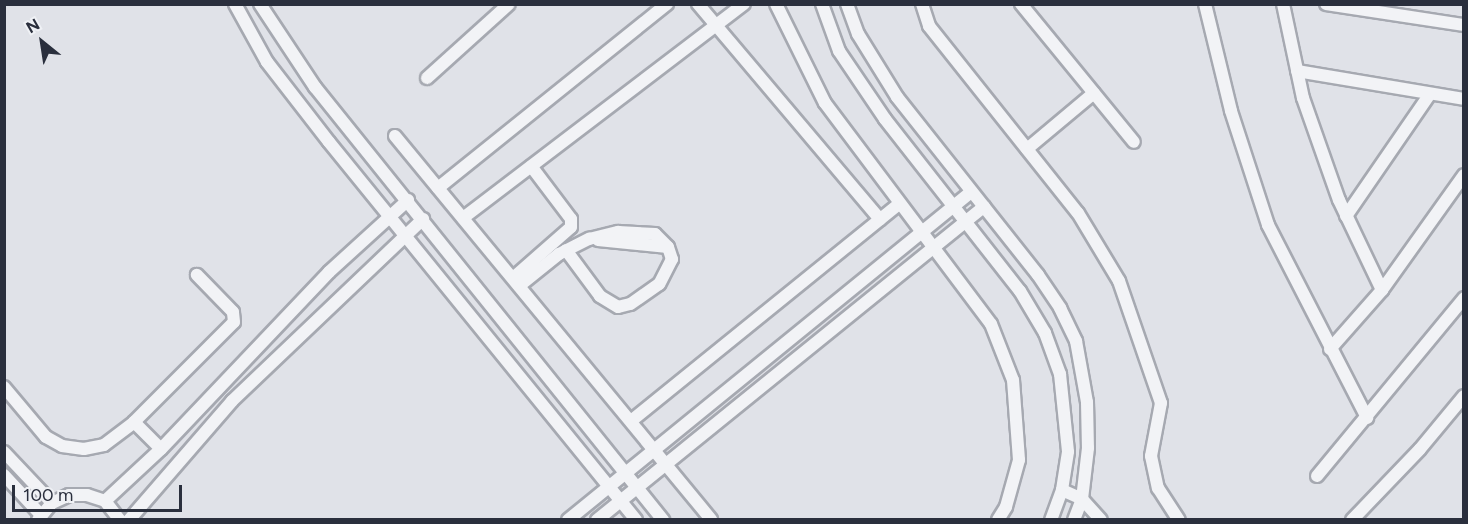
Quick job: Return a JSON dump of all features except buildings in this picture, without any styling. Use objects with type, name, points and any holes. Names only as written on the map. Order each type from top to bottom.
[{"type":"street","points":[[235,4],[267,62],[636,519]]},
{"type":"street","points":[[260,4],[315,87],[663,519]]},
{"type":"street","points":[[427,78],[508,4]]},
{"type":"street","points":[[438,188],[667,4]]},
{"type":"street","points":[[699,4],[880,219]]},
{"type":"street","points":[[463,218],[744,4]]},
{"type":"street","points":[[776,4],[825,103],[898,205],[924,232],[990,324],[1013,380],[1020,460],[1006,507],[998,519]]},
{"type":"street","points":[[822,4],[839,51],[885,119],[954,207],[967,220],[1020,291],[1045,333],[1060,374],[1068,452],[1062,490],[1053,513],[1076,518],[1082,499],[1088,448],[1087,402],[1076,341],[1060,308],[897,97],[858,34],[847,4]]},
{"type":"street","points":[[922,4],[929,26],[1078,213],[1119,281],[1161,403],[1151,456],[1158,488],[1179,519]]},
{"type":"street","points":[[1021,4],[1134,142]]},
{"type":"street","points":[[1205,4],[1231,111],[1268,225],[1367,418]]},
{"type":"street","points":[[1283,4],[1303,98],[1346,216],[1382,290]]},
{"type":"street","points":[[1326,4],[1367,8],[1464,25]]},
{"type":"street","points":[[1297,71],[1464,99]]},
{"type":"street","points":[[1027,149],[1094,93]]},
{"type":"street","points":[[1346,216],[1430,94]]},
{"type":"street","points":[[395,136],[711,519]]},
{"type":"street","points":[[516,282],[571,227],[571,219],[531,166]]},
{"type":"street","points":[[1330,349],[1382,290],[1464,175]]},
{"type":"street","points":[[568,519],[971,192]]},
{"type":"street","points":[[105,501],[161,449],[329,272],[408,200]]},
{"type":"street","points":[[631,421],[898,205]]},
{"type":"street","points":[[597,519],[984,207]]},
{"type":"street","points":[[129,519],[232,401],[404,234],[423,219]]},
{"type":"street","points":[[516,282],[566,250],[589,239],[668,247],[671,264],[659,284],[630,304],[618,307],[600,296],[566,250]]},
{"type":"street","points":[[4,387],[46,437],[62,446],[84,449],[104,445],[134,422],[234,322],[233,312],[197,274]]},
{"type":"street","points":[[1317,476],[1464,298]]},
{"type":"street","points":[[1352,519],[1420,449],[1464,396]]},
{"type":"street","points":[[134,422],[161,449]]},
{"type":"street","points":[[4,452],[52,503]]},
{"type":"street","points":[[4,475],[40,517],[52,503],[69,495],[87,495],[105,501],[120,519]]},
{"type":"street","points":[[1062,490],[1082,499],[1101,519]]}]
